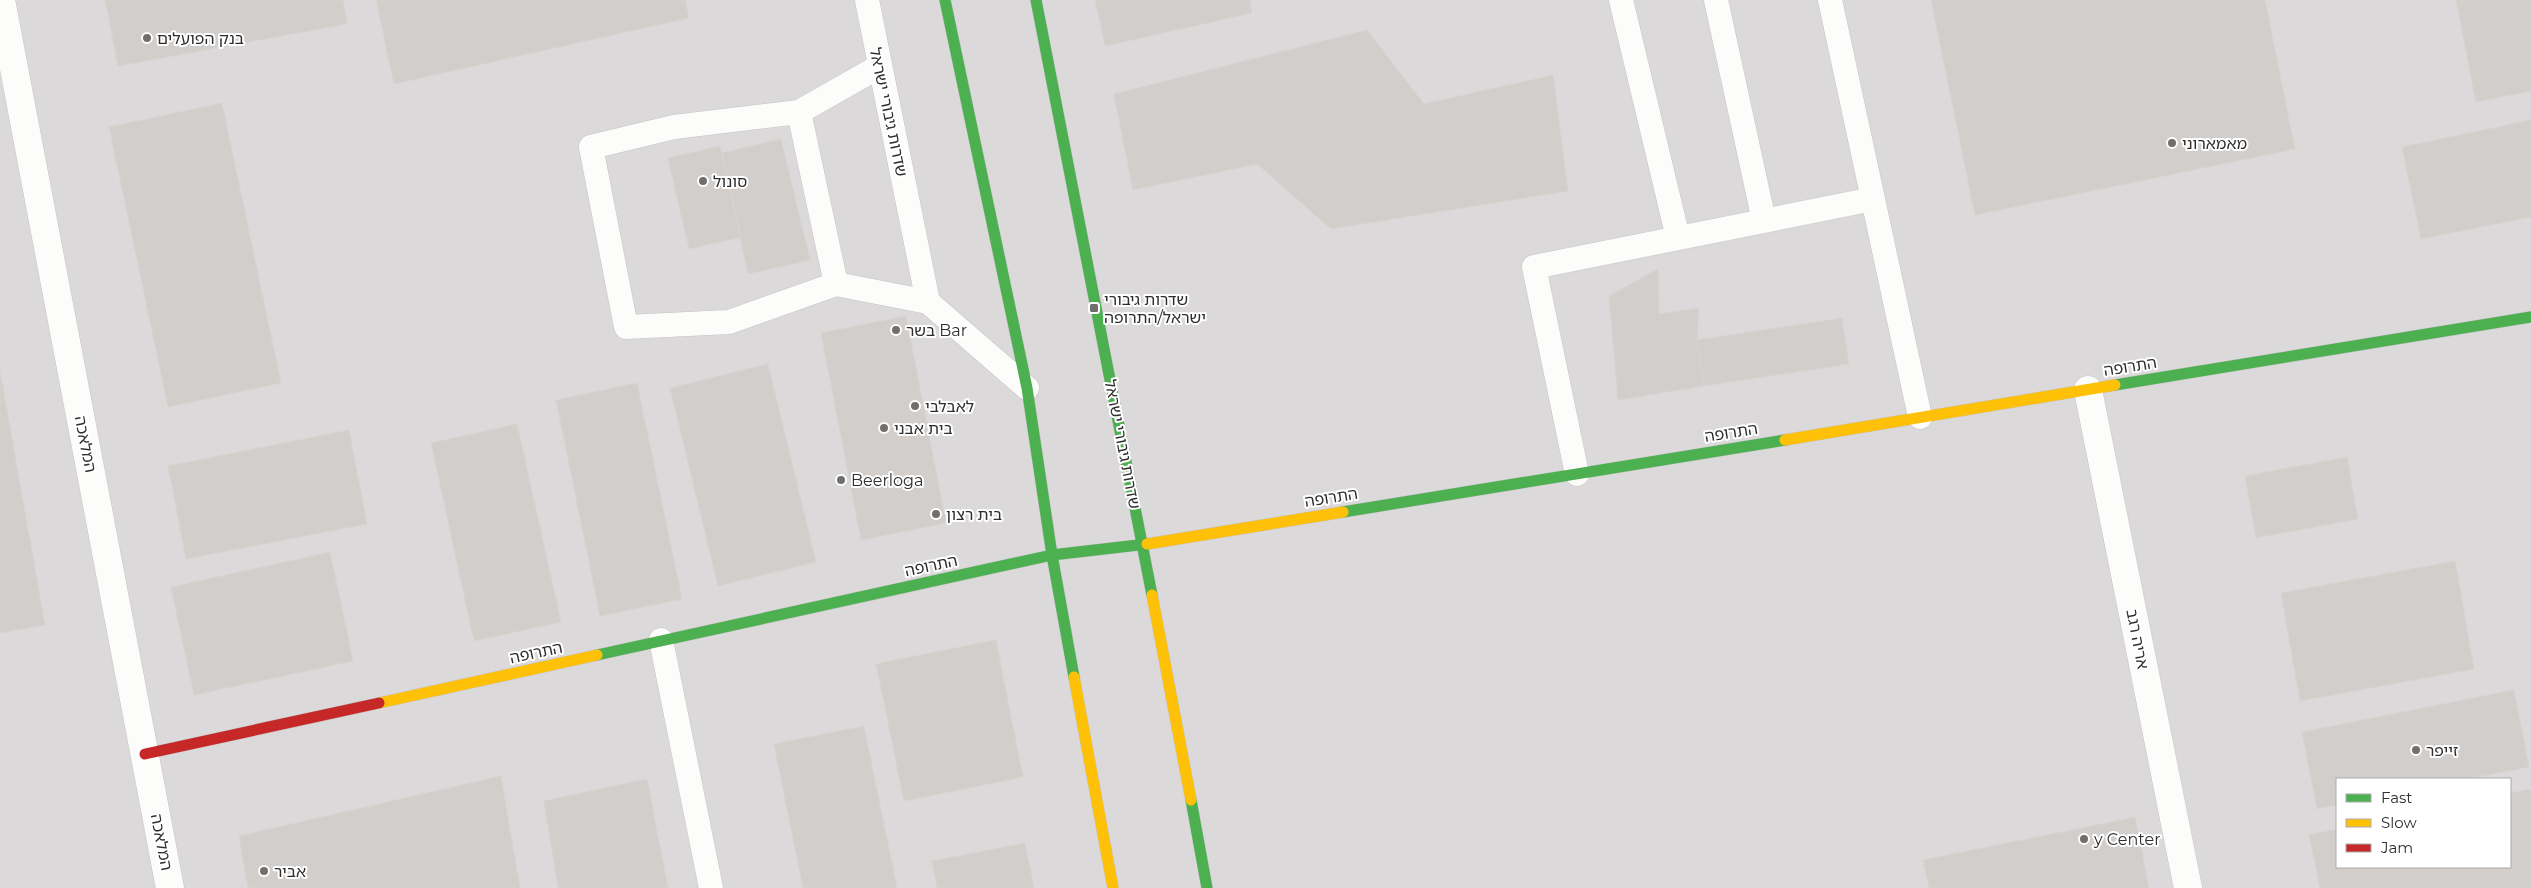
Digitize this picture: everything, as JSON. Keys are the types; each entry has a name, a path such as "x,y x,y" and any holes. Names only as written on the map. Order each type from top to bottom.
{"street":[{"name":"המלאכה","path":"1,0 170,888"},
{"path":"945,0 1027,388 1052,555 1113,888"},
{"name":"שדרות גיבורי ישראל","path":"1036,0 1143,544 1207,888"},
{"name":"התרופה","path":"145,754 1052,555 1143,544 2531,317"},
{"name":"אריה רגב","path":"2088,390 2188,888"}],"lane":[{"name":"שדרות גיבורי ישראל","path":"867,0 928,302"},
{"path":"1621,0 1678,238"},
{"path":"1716,0 1764,221"},
{"path":"1830,0 1920,417"},
{"path":"880,66 800,112 674,126 591,147 626,328 729,322 836,284 928,302 1027,388"},
{"path":"800,112 836,284"},
{"path":"1577,474 1534,267 1873,199"},
{"path":"661,640 711,888"}],"shaded area":[{"path":"0,0 2531,0 2531,888 0,888"}],"building":[{"path":"105,0 343,0 347,24 118,66"},
{"path":"376,0 685,0 689,18 394,84"},
{"path":"1095,0 1250,0 1252,13 1105,46"},
{"path":"1931,0 2265,0 2295,149 1975,215"},
{"path":"2456,0 2531,0 2531,91 2476,102"},
{"path":"1367,30 1424,104 1553,75 1568,191 1331,229 1257,164 1133,190 1114,94"},
{"path":"222,103 281,383 168,407 109,127"},
{"path":"2531,120 2531,217 2421,239 2402,147"},
{"path":"781,139 810,260 748,274 722,153"},
{"path":"720,146 741,237 689,249 668,158"},
{"path":"1658,269 1659,314 1699,308 1697,340 1704,386 1618,400 1609,296"},
{"name":"בית אבני","path":"906,316 946,523 861,540 821,333"},
{"path":"1842,318 1849,364 1704,386 1697,340"},
{"path":"768,364 816,562 718,586 670,388"},
{"path":"0,371 45,625 0,633"},
{"path":"637,383 682,599 600,616 556,400"},
{"path":"517,424 561,622 474,641 431,443"},
{"path":"349,430 367,524 186,559 168,466"},
{"path":"2347,457 2358,519 2256,538 2245,476"},
{"path":"330,552 353,661 194,695 171,587"},
{"path":"2455,561 2474,669 2300,701 2281,593"},
{"path":"996,640 1023,777 904,801 876,664"},
{"name":"זייפר","path":"2514,690 2529,767 2472,778 2336,778 2336,805 2317,809 2302,732"},
{"path":"864,726 897,888 803,888 774,744"},
{"path":"501,776 520,888 248,888 239,836"},
{"path":"647,779 668,888 558,888 544,801"},
{"path":"2531,789 2531,888 2320,888 2309,835 2336,829 2336,868 2511,868 2511,793"},
{"name":"y Center","path":"2135,817 2149,888 1929,888 1923,860"},
{"path":"1025,843 1034,888 937,888 932,861"}],"traffic: fast":[{"path":"945,0 1027,388 1052,555 1074,677"},
{"path":"1036,0 1152,595"},
{"path":"2115,385 2531,317"},
{"path":"1343,512 1785,440"},
{"path":"597,655 1052,555 1147,544"},
{"path":"1191,800 1207,888"}],"traffic: slow":[{"path":"1785,440 2115,385"},
{"path":"1147,544 1343,512"},
{"path":"1152,595 1191,800"},
{"path":"379,703 597,655"},
{"path":"1074,677 1113,888"}],"traffic: jam":[{"path":"145,754 379,703"}],"place":[{"name":"בנק הפועלים","path":"147,38"},
{"name":"מאמארוני","path":"2172,143"},
{"name":"סונול","path":"703,181"},
{"name":"שדרות גיבורי ישראל/התרופה","path":"1094,308"},
{"name":"בשר Bar","path":"896,330"},
{"name":"לאבלבי","path":"915,406"},
{"name":"בית אבני","path":"884,428"},
{"name":"Beerloga","path":"841,480"},
{"name":"בית רצון","path":"936,514"},
{"name":"זייפר","path":"2416,750"},
{"name":"y Center","path":"2084,839"},
{"name":"אביר","path":"264,871"}]}
